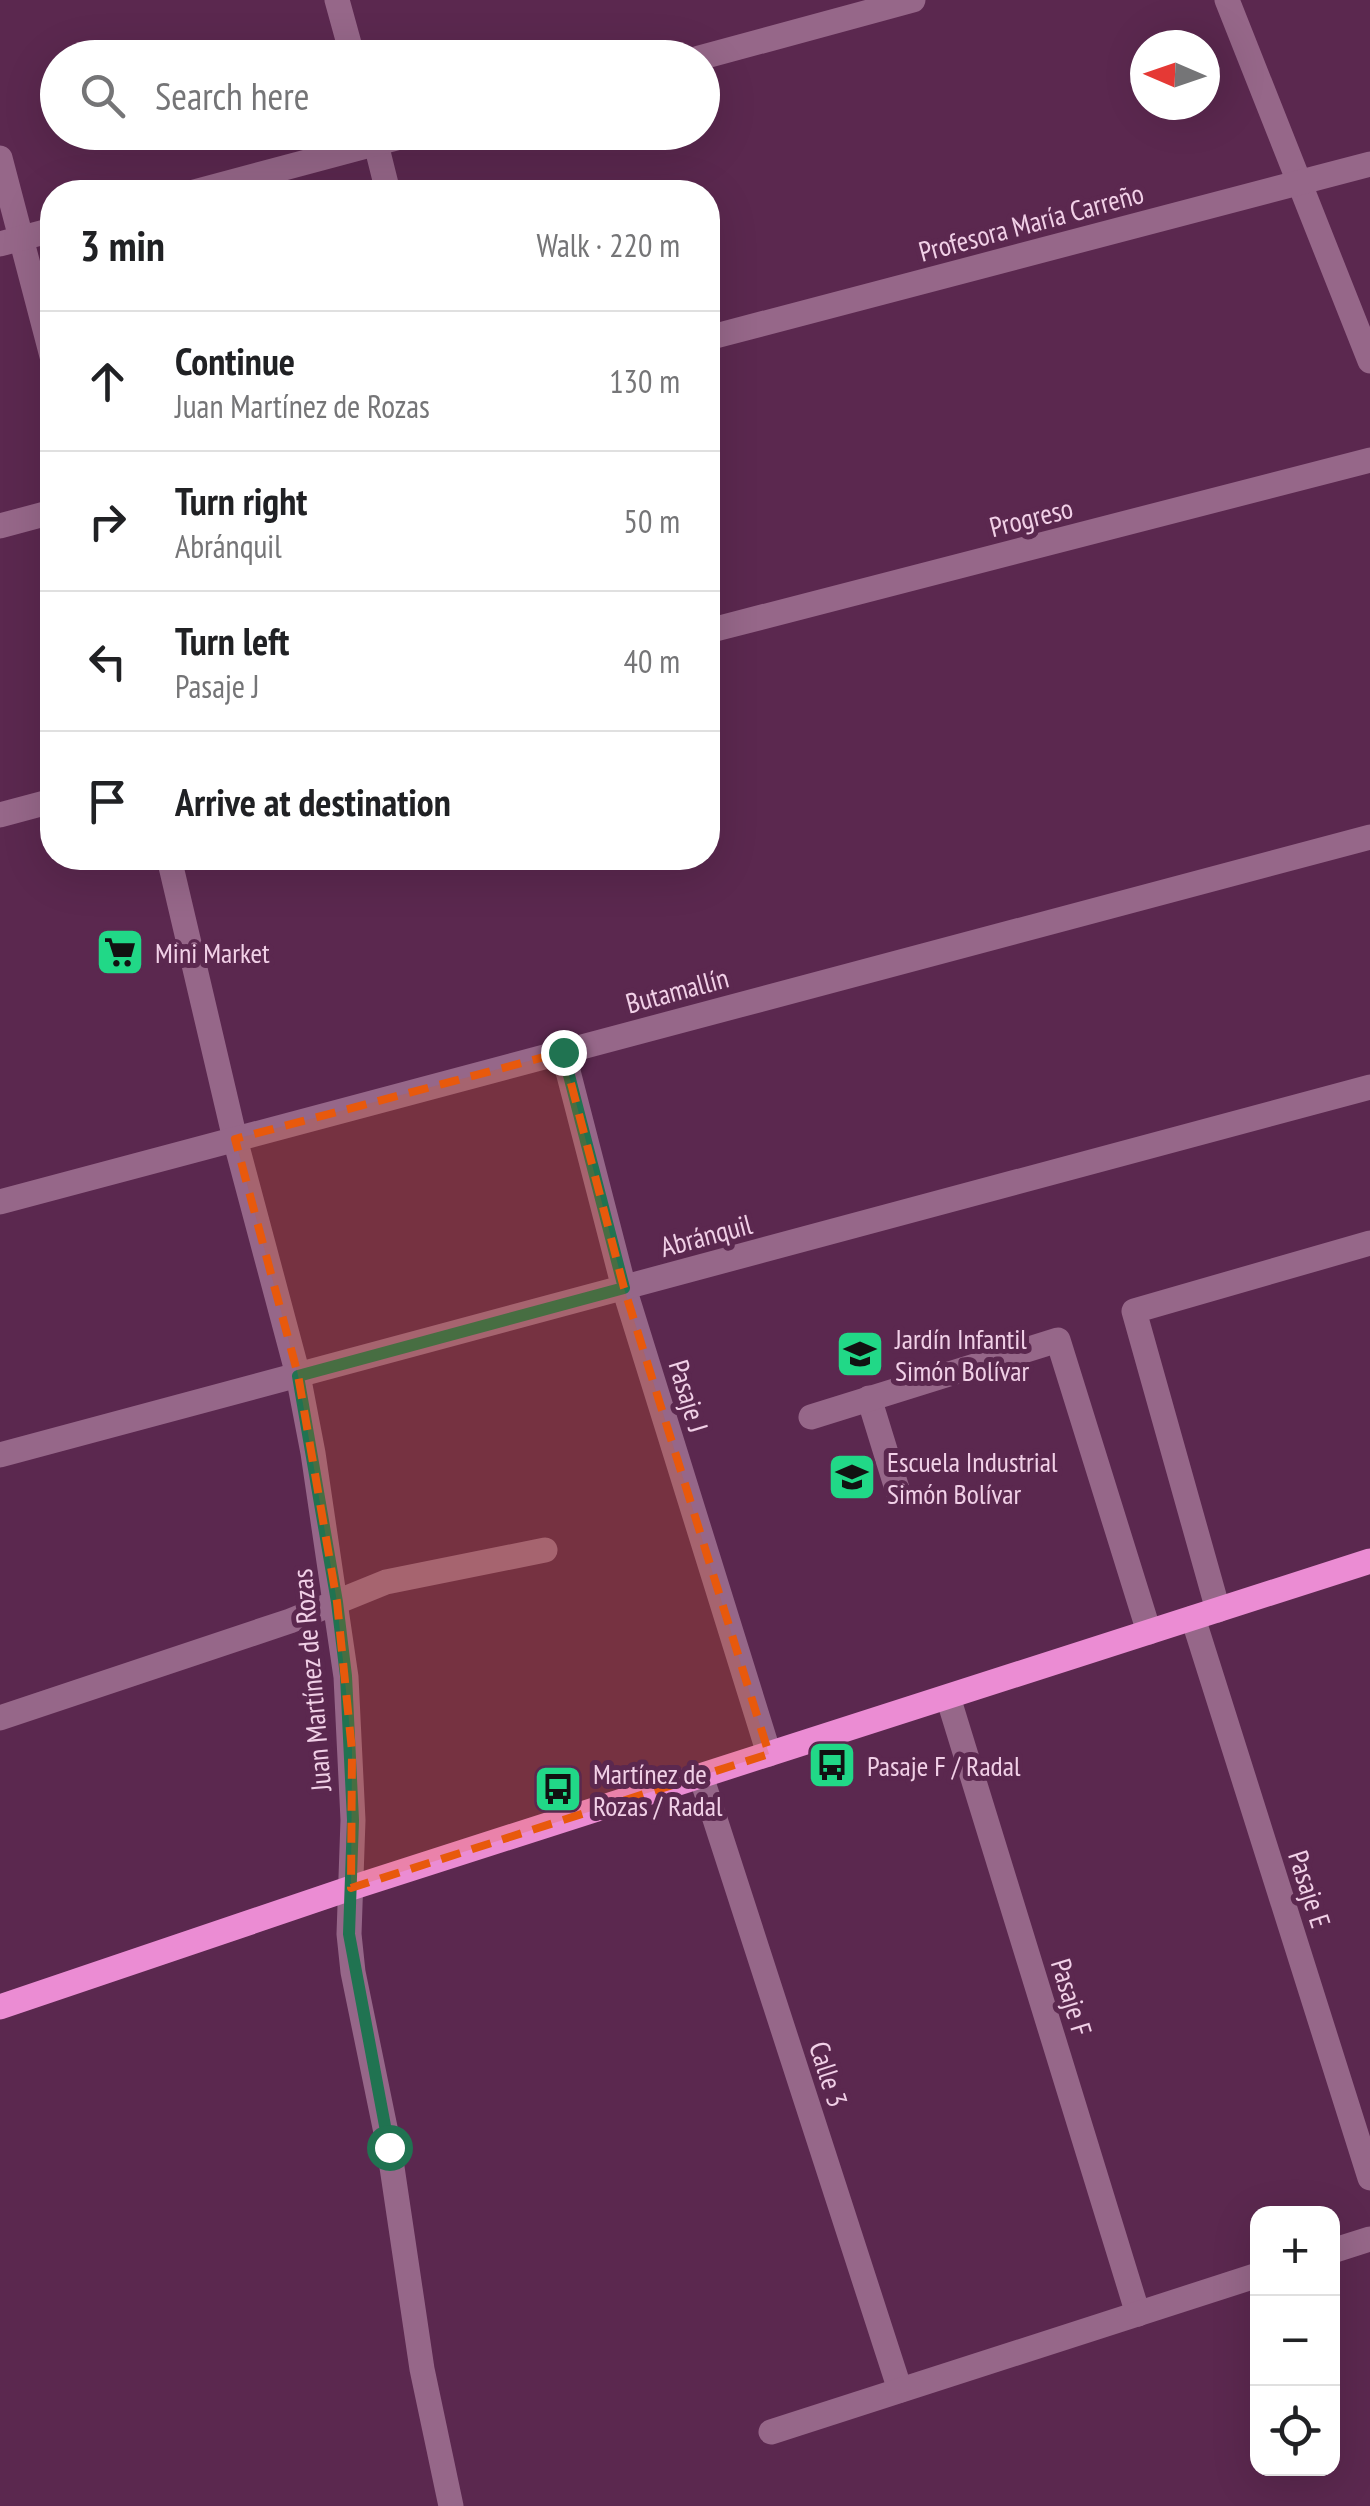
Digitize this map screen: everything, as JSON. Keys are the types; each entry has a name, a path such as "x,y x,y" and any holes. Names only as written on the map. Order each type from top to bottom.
{"main road":[{"path":"0,2006 351,1888 1370,1561"}],"street":[{"path":"720,52 914,0"},
{"path":"1227,0 1370,361"},
{"path":"342,1 349,40"},
{"path":"234,180 334,150"},
{"path":"377,150 385,180"},
{"path":"0,158 11,241 40,322"},
{"name":"Profesora María Carreño","path":"720,335 1370,164"},
{"path":"11,241 40,233"},
{"name":"Progreso","path":"720,629 1370,460"},
{"path":"0,526 40,515"},
{"path":"0,814 40,804"},
{"name":"Butamallín","path":"0,1202 1370,837"},
{"name":"Juan Martínez de Rozas","path":"172,870 235,1139 298,1376 337,1602 352,1751 349,1934 389,2147 422,2369 451,2506"},
{"name":"Pasaje J","path":"563,1052 624,1288 770,1754"},
{"name":"Abránquil","path":"0,1456 1370,1087"},
{"path":"1218,1610 1134,1311 1370,1243"},
{"path":"811,1417 1058,1340 1148,1632"},
{"path":"870,1398 898,1492"},
{"path":"0,1718 290,1621 386,1582 545,1550"},
{"name":"Pasaje E","path":"1193,1618 1370,2178"},
{"name":"Pasaje F","path":"948,1697 1138,2314"},
{"name":"Calle 3","path":"701,1776 900,2390"},
{"path":"1340,2248 1370,2239"},
{"path":"771,2432 1250,2278"}],"highlighted area":[{"path":"563,1052 624,1288 769,1754 351,1888 352,1751 337,1602 298,1375 235,1139"}],"place":[{"name":"Mini Market","path":"120,952"},
{"name":"Jardín Infantil Simón Bolívar","path":"860,1354"},
{"name":"Escuela Industrial Simón Bolívar","path":"852,1477"},
{"name":"Pasaje F / Radal","path":"832,1765"},
{"name":"Martínez de Rozas / Radal","path":"558,1789"}],"route":[{"path":"389,2147 349,1934 353,1820 346,1676 298,1376 624,1288 563,1052"}]}
